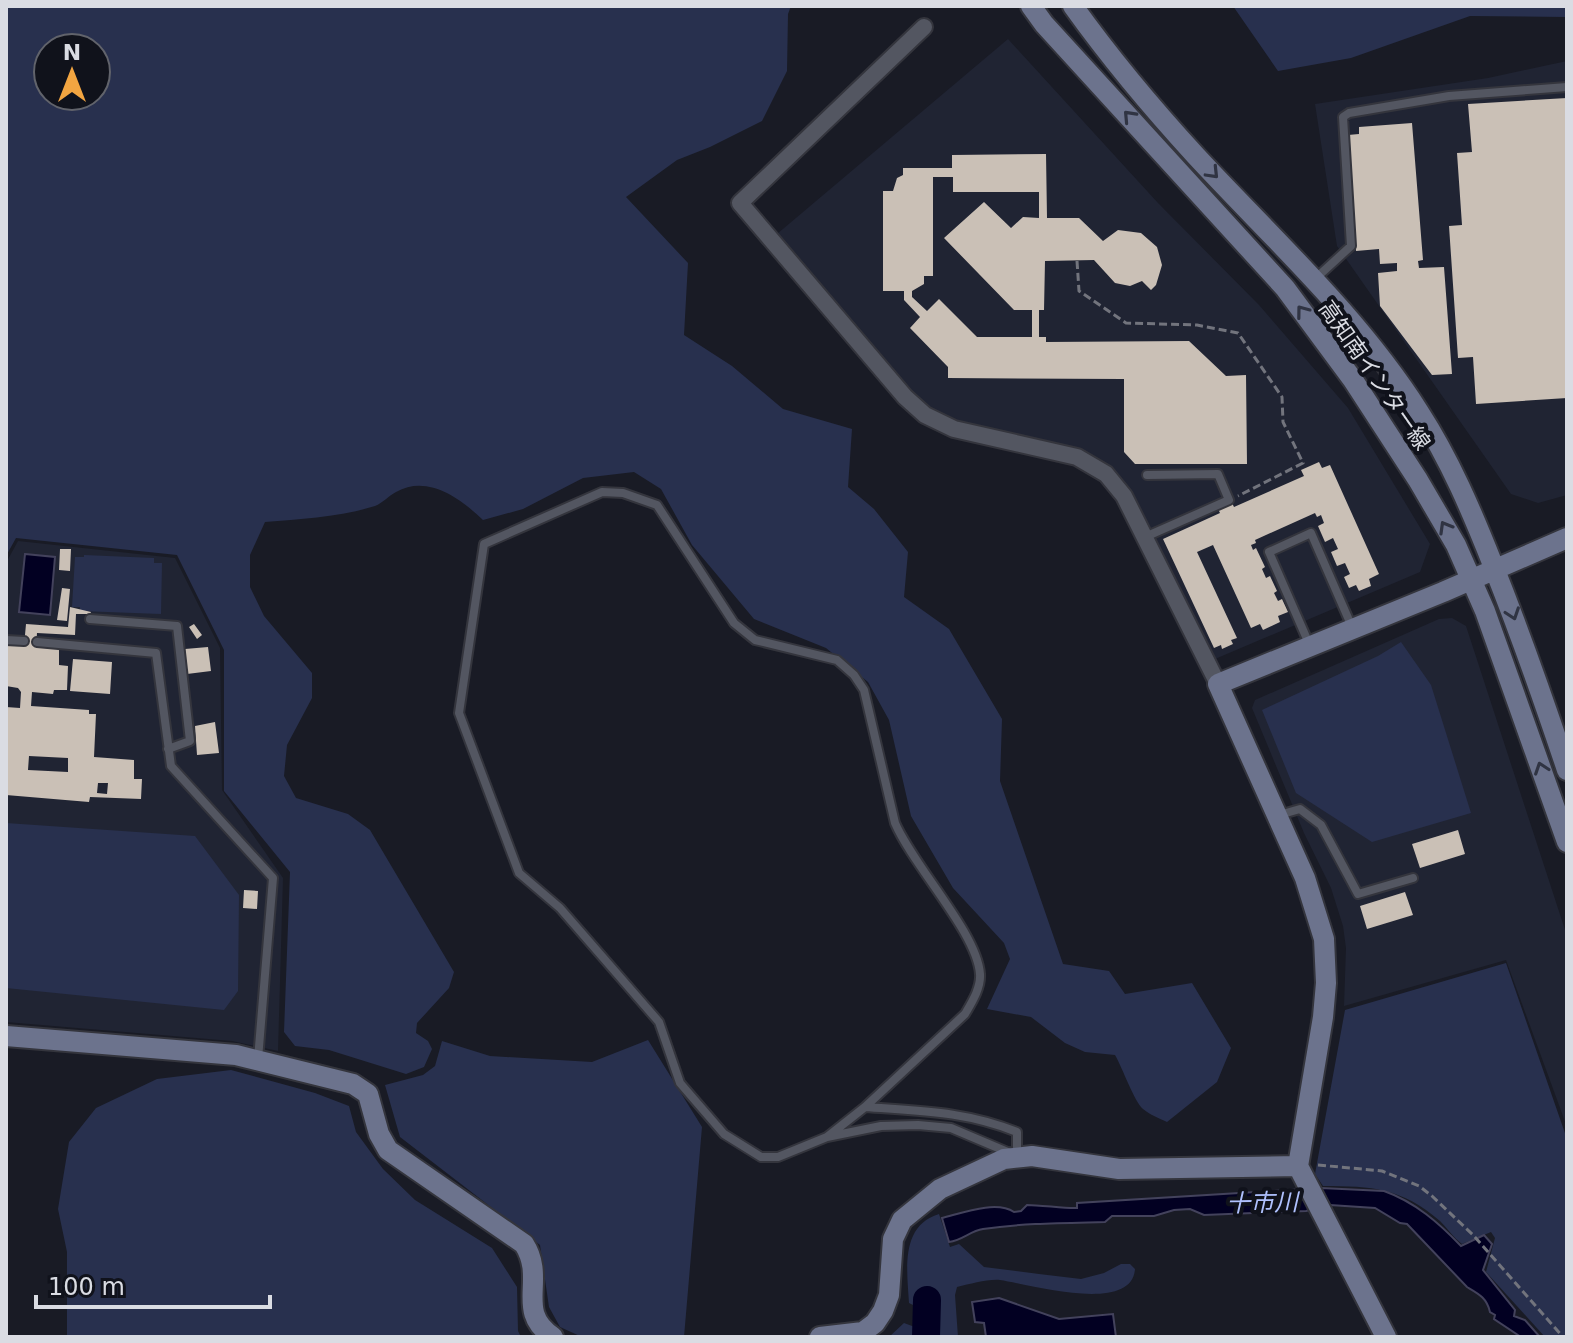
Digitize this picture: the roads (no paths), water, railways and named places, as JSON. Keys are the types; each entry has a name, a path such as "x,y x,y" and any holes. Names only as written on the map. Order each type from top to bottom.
{"street":[{"name":"高知南インター線","path":"1031,6 1285,288 1353,380 1418,480 1456,545 1485,611 1567,842"},
{"name":"高知南インター線","path":"1073,6 1138,91 1197,157 1315,278 1418,410 1449,460 1509,601 1567,770"},
{"path":"924,27 740,203 905,397 925,415 954,429 1077,457 1106,474 1124,496 1218,684 1317,909 1324,939 1323,1017 1301,1171 1386,1337"},
{"path":"1218,684 1567,538"},
{"path":"6,1036 204,1051 258,1059 353,1084 368,1094 379,1134 388,1150 524,1244 534,1267 532,1307 537,1321 553,1337"},
{"path":"820,1337 863,1332 875,1323 889,1295 893,1239 902,1220 921,1202 963,1176 1017,1156 1119,1169 1301,1171"}],"lane":[{"path":"1315,278 1351,246 1341,124 1343,117 1349,113 1449,96 1567,87"},
{"path":"1145,538 1229,500 1218,474 1147,475"},
{"path":"827,1137 865,1107 965,1014 976,995 980,977 973,947 899,833 864,690 854,675 837,660 755,640 734,623 657,505 623,493 602,492 484,544 459,713 519,873 560,908 659,1022 680,1083 724,1134 761,1157 778,1157 827,1137 881,1126 951,1128 1017,1156 1017,1132 993,1122 961,1114 865,1107"},
{"path":"1311,647 1269,552 1311,533 1353,629"},
{"path":"90,619 177,626 190,741 168,749"},
{"path":"6,640 24,641"},
{"path":"37,642 156,653 171,766 273,878 258,1059"},
{"path":"1278,816 1300,809 1321,825 1358,894 1413,878"}],"water":[{"path":"25,554 55,557 50,615 19,612"},
{"path":"1321,1188 1384,1191 1426,1214 1461,1246 1484,1235 1492,1244 1483,1270 1515,1310 1514,1316 1525,1320 1540,1337 1521,1337 1494,1319 1495,1315 1490,1312 1485,1300 1467,1287 1407,1224 1375,1208 1330,1205 1306,1211 1204,1215 1190,1209 1174,1210 1154,1216 1112,1216 1105,1222 983,1229 949,1242 942,1218 989,1207 1014,1212 1021,1211 1027,1205 1077,1208 1077,1203"},
{"path":"999,1298 1059,1319 1113,1314 1116,1337 986,1337 984,1323 975,1322 972,1302"}],"waterway":[{"name":"十市川","path":"926,1337 927,1300"}]}
